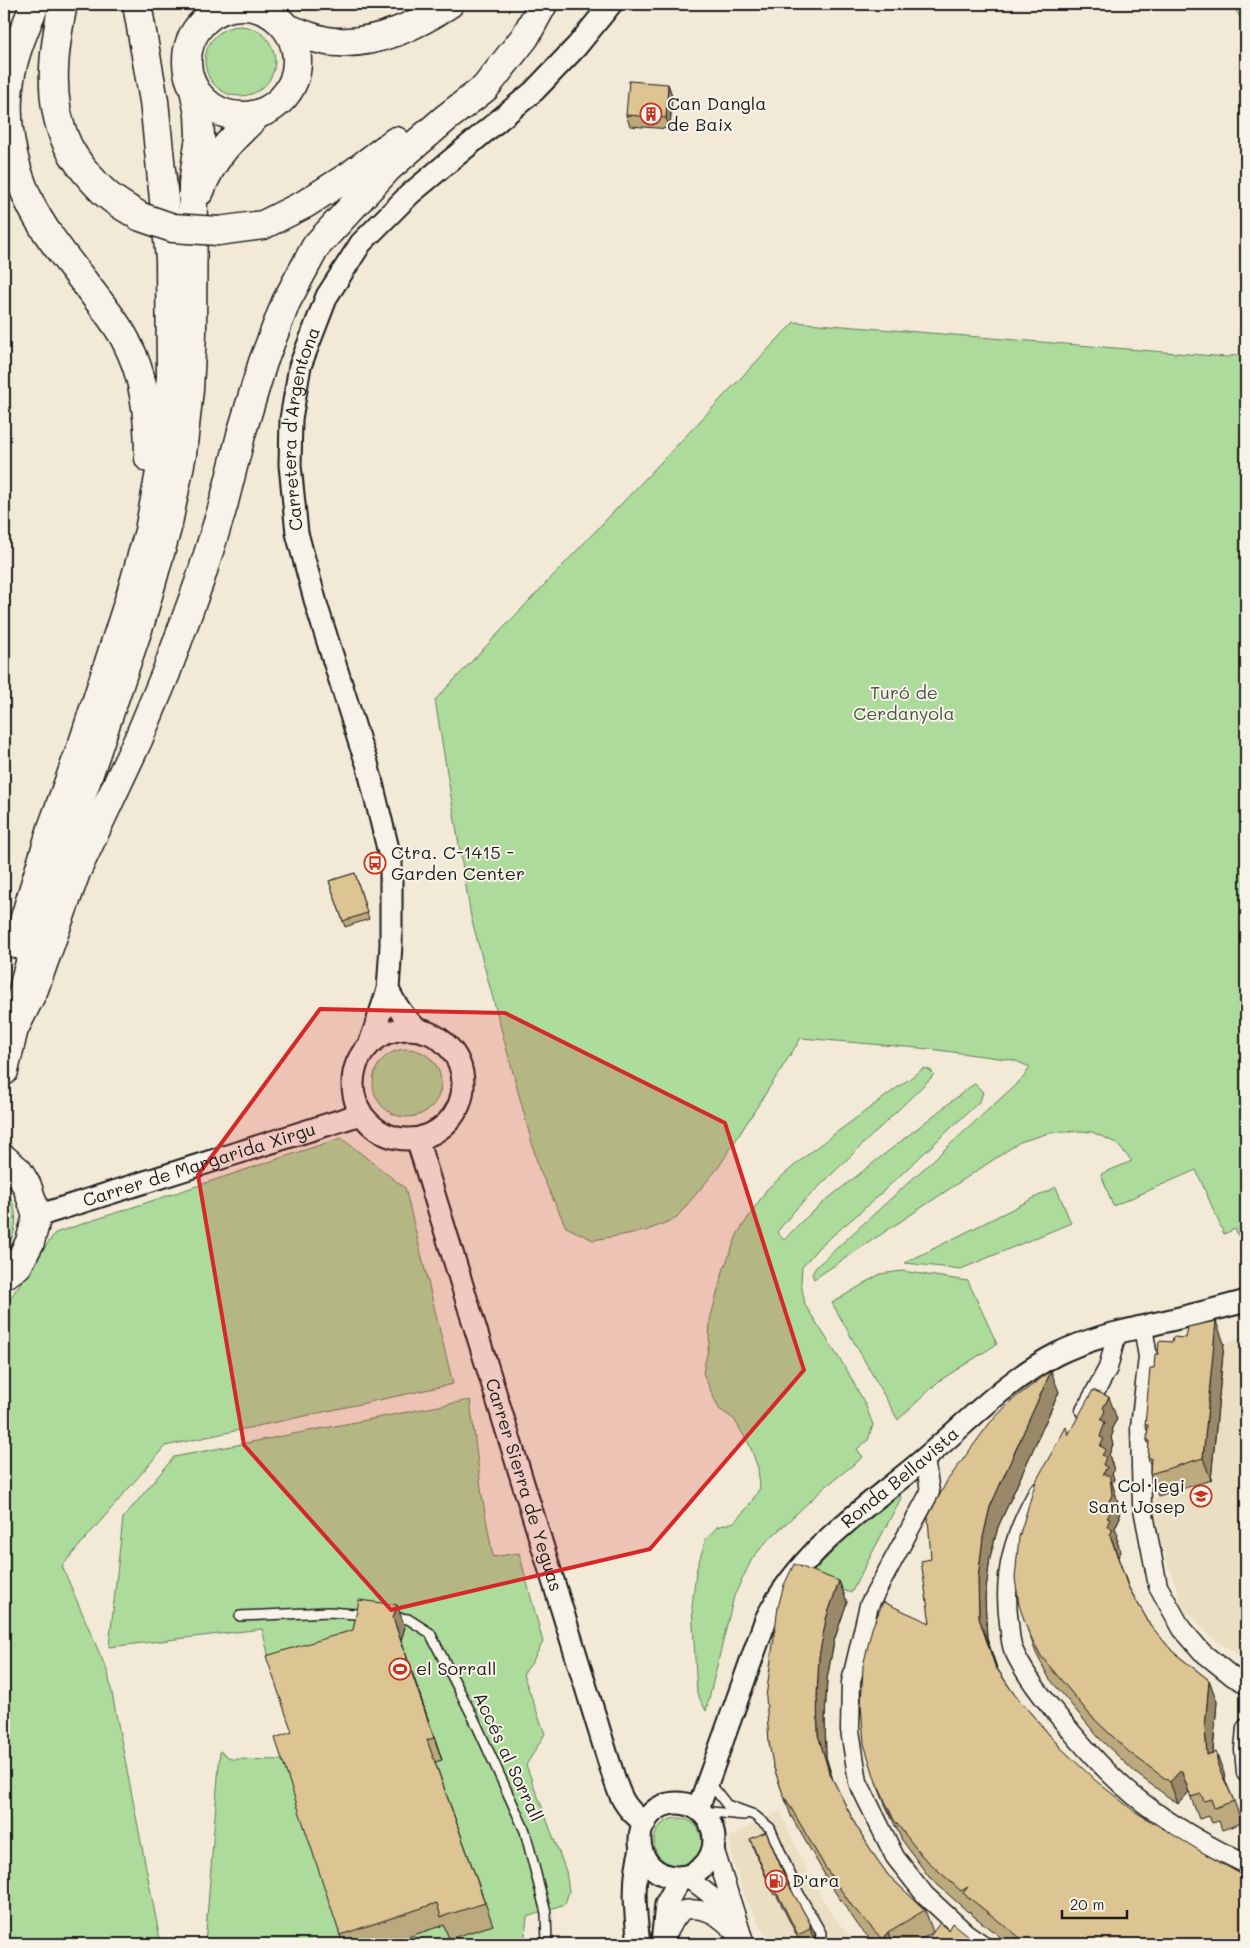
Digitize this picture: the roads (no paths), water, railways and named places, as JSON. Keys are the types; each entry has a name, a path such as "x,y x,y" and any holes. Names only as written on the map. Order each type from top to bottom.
{"main road":[{"path":"35,4 16,52 10,80 9,132 15,163 29,202 52,239 126,341 138,372 147,404 150,436 150,465 130,553 58,791 61,829"},
{"path":"63,4 58,25 53,77 56,104 65,140 85,171 104,192 141,217 173,228 198,231 205,228 263,226 305,204 352,174 466,87 497,55 534,4"},
{"path":"4,1070 84,740 141,559 164,451 169,408 172,309 167,218 154,101 138,4"},
{"path":"287,28 316,38 337,42 360,42 415,24 450,4"},
{"path":"13,1031 34,989 76,872 138,740 166,672 200,580 223,506 242,431 263,362 286,302 316,246 388,168 446,118 485,88 525,37 543,4"},
{"path":"194,89 206,103 222,112 240,116 258,114 272,108 283,98 294,78 297,56 294,41 287,28 266,11 238,5 216,11 203,21 193,34 187,49 186,65 194,89 199,114 200,136 193,183 205,228"},
{"path":"4,988 17,944 125,670 167,528 182,454 189,389 194,282 205,228 200,192 213,162 227,144 258,114"},
{"path":"4,1275 18,1265 30,1242 36,1216 27,1186 18,1171 5,1158"}],"street":[{"name":"Carretera d'Argentona","path":"370,1043 388,990 391,945 391,861 367,763 317,607 297,533 290,465 291,419 300,366 327,296 361,243 410,194 534,91 577,46 611,4"},
{"path":"388,990 396,1007 407,1021 417,1029 431,1034 443,1042 453,1053 460,1066 463,1080 462,1095 458,1109 450,1120 441,1129 430,1135 404,1140 385,1135 369,1124 361,1114 354,1099 352,1084 356,1062 370,1043 384,1034 400,1029 417,1029"},
{"name":"Carrer de Margarida Xirgu","path":"36,1216 361,1114"},
{"name":"Carrer Sierra de Yeguas","path":"417,1139 615,1780 627,1808 645,1823"},
{"name":"Ronda Bellavista","path":"699,1810 733,1708 766,1619 776,1599 800,1567 834,1534 925,1459 994,1397 1056,1354 1086,1342 1117,1333 1246,1301"},
{"path":"1143,1327 1148,1357 1140,1427 1142,1504 1158,1586 1182,1629 1202,1652 1246,1684"},
{"path":"1076,1427 1108,1368 1117,1333"},
{"path":"925,1459 930,1492 869,1605 851,1682 850,1730 858,1782 895,1857 925,1896 966,1933 982,1944"},
{"path":"1044,1480 1026,1513 1011,1553 1006,1579 1007,1612 1013,1648 1036,1688 1073,1735 1128,1790 1141,1802 1201,1842 1246,1864"},
{"path":"1246,1728 1244,1749 1246,1773"},
{"path":"714,1848 710,1858 696,1872 683,1876 670,1876 660,1873 648,1862 641,1848 640,1840 645,1823 656,1810 672,1803 681,1803 699,1810 711,1824 714,1848 745,1943"},
{"path":"639,1944 635,1882 641,1848"},
{"path":"683,1876 714,1898 745,1943"},
{"path":"662,1944 666,1904 683,1876"},
{"path":"662,1944 675,1920 683,1910 695,1908 710,1912 720,1918 745,1943"}],"lane":[{"name":"Accés al Sorrall","path":"240,1616 329,1612 398,1618 408,1619 430,1633 474,1718 525,1831 546,1913 547,1944"},
{"path":"709,1782 727,1805 754,1816 770,1828 798,1892 820,1933 820,1944"},
{"path":"699,1810 754,1816"}],"place":[{"name":"Can Dangla de Baix","path":"651,114"},
{"name":"Ctra. C-1415 - Garden Center","path":"375,863"},
{"name":"Col·legi Sant Josep","path":"1201,1496"},
{"name":"el Sorrall","path":"400,1669"},
{"name":"D'ara","path":"776,1881"}],"park label":[{"name":"Turó de Cerdanyola","path":"904,703"}]}
